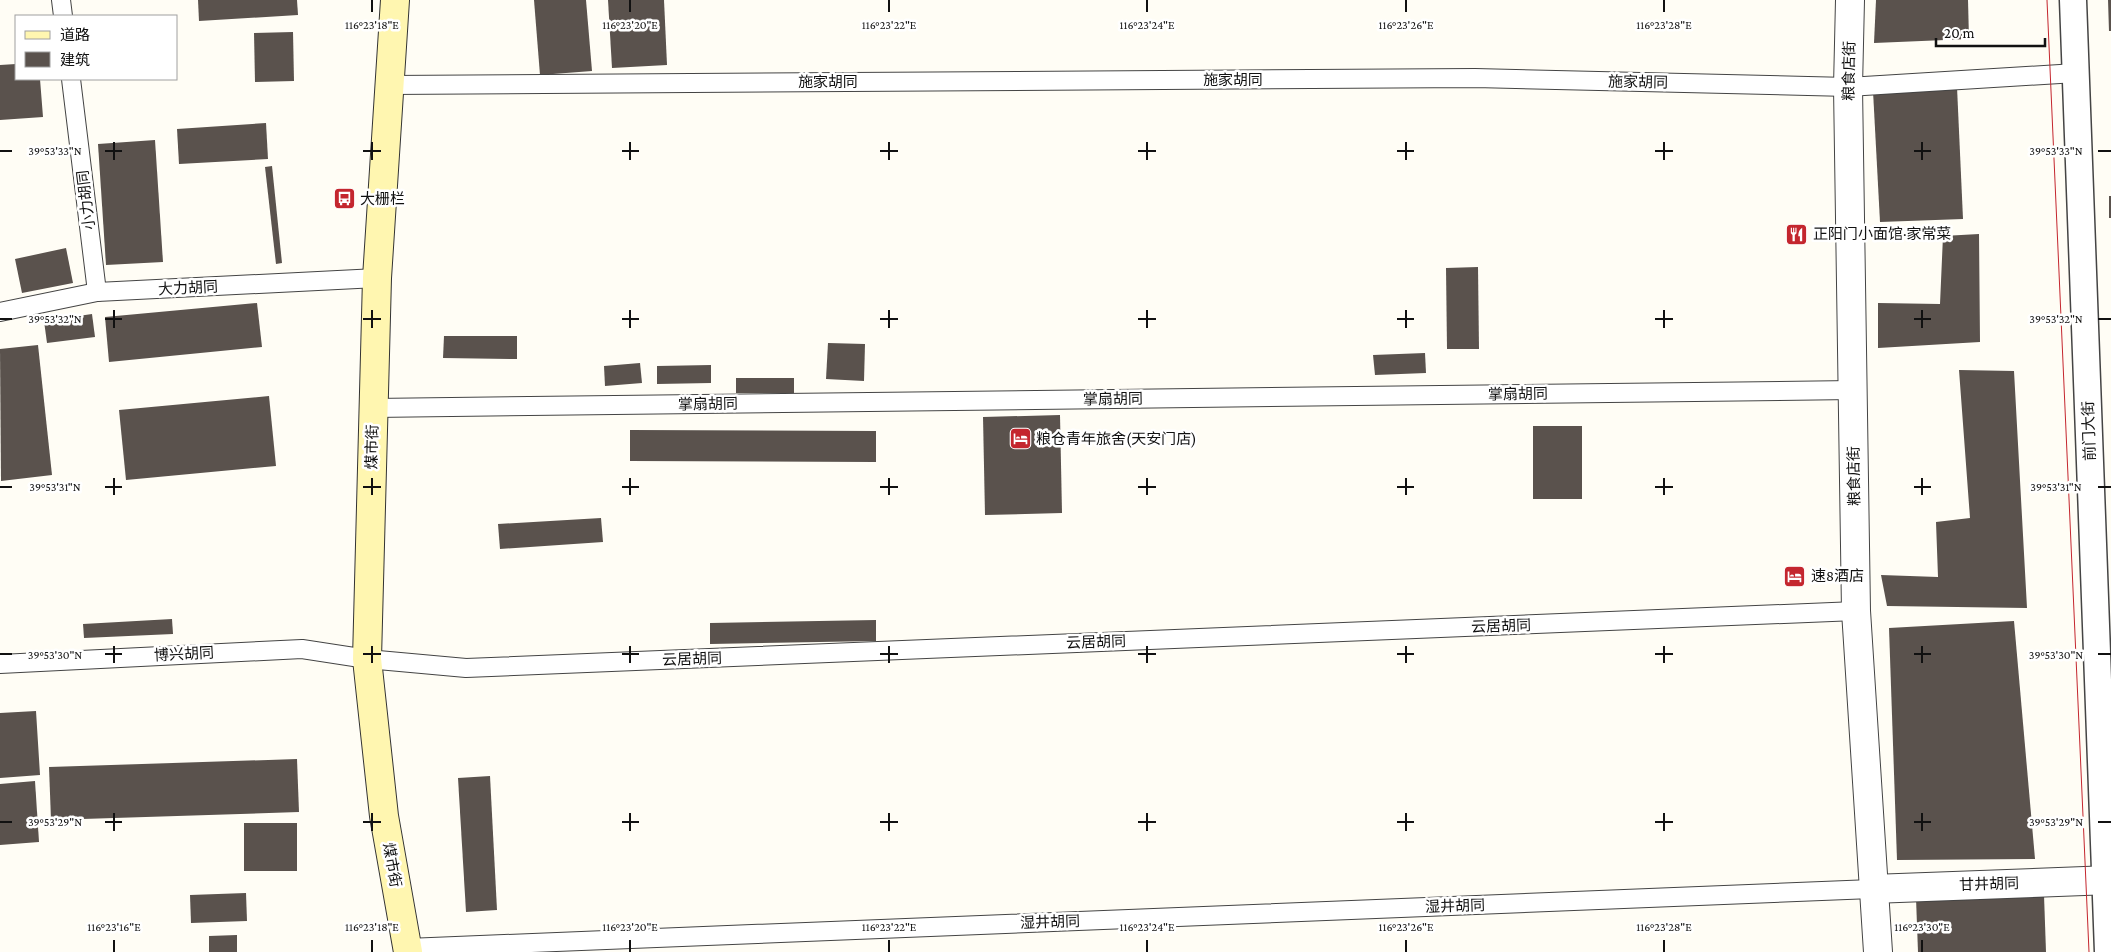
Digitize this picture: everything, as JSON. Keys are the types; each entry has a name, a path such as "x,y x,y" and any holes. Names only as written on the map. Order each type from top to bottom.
{"main road":[{"name":"煤市街","path":"395,0 377,278 367,659 384,816 408,950"}],"street":[{"name":"粮食店街","path":"1850,0 1848,87 1856,611 1872,889 1878,952"},
{"name":"前门大街","path":"2074,0 2108,880 2108,952"},
{"name":"甘井胡同","path":"1872,889 2108,880"}],"lane":[{"path":"62,0 64,15"},
{"name":"施家胡同","path":"389,85 1475,78 1848,87 2076,73"},
{"name":"小力胡同","path":"71,80 97,292"},
{"name":"大力胡同","path":"0,312 97,292 377,278"},
{"name":"掌扇胡同","path":"373,408 1853,390"},
{"name":"云居胡同","path":"367,659 466,668 1856,611"},
{"name":"博兴胡同","path":"0,664 302,649 367,659"},
{"name":"湿井胡同","path":"408,950 1872,889"}],"building":[{"path":"198,0 297,0 298,15 199,21"},
{"path":"534,0 586,0 592,71 540,75"},
{"path":"608,0 664,0 667,65 612,68"},
{"path":"1876,0 1968,0 1969,39 1874,43"},
{"path":"2108,0 2111,0 2111,31 2109,31"},
{"path":"293,32 294,81 255,82 254,33"},
{"path":"15,64 15,80 40,80 43,117 0,120 0,65"},
{"path":"1957,87 1963,219 1880,222 1873,91"},
{"path":"266,123 268,159 179,164 177,129"},
{"path":"155,140 163,262 106,265 98,144"},
{"path":"272,166 282,263 276,264 265,167"},
{"path":"2109,196 2111,196 2111,218 2109,218"},
{"path":"1979,234 1980,342 1878,348 1878,303 1940,304 1943,236"},
{"path":"66,248 73,283 22,293 15,259"},
{"path":"1478,267 1479,349 1447,349 1446,268"},
{"path":"257,303 262,347 109,362 105,317"},
{"path":"92,314 95,337 47,343 44,321"},
{"path":"444,336 517,336 517,359 443,358"},
{"path":"828,343 865,344 864,381 826,379"},
{"path":"38,345 52,475 1,481 0,349"},
{"path":"1425,353 1426,373 1375,375 1373,355"},
{"path":"640,363 642,383 605,386 604,366"},
{"path":"711,365 711,383 657,384 657,366"},
{"path":"1959,370 2014,371 2027,608 1887,606 1881,575 1938,577 1936,522 1970,518"},
{"path":"736,378 794,378 794,393 736,393"},
{"path":"269,396 276,466 126,480 119,410"},
{"path":"1060,415 1062,513 985,515 983,417"},
{"path":"1533,426 1582,426 1582,499 1533,499"},
{"path":"630,430 876,431 876,462 630,461"},
{"path":"601,518 603,542 500,549 498,524"},
{"path":"172,619 173,634 84,638 83,624"},
{"path":"876,620 876,641 710,644 710,623"},
{"path":"2014,621 2035,859 1897,860 1889,628"},
{"path":"36,711 40,775 0,778 0,713"},
{"path":"297,759 299,812 51,820 49,767"},
{"path":"490,776 497,910 466,912 458,778"},
{"path":"35,781 39,842 0,845 0,784"},
{"path":"244,823 297,823 297,871 244,871"},
{"path":"246,893 247,921 191,923 190,895"},
{"path":"2044,895 2046,952 1918,952 1916,898"},
{"path":"237,935 237,952 209,952 209,936"}],"tram line":[{"path":"2047,0 2089,952"}],"place":[{"name":"大栅栏","path":"344,199"},
{"name":"正阳门小面馆·家常菜","path":"1797,234"},
{"name":"粮仓青年旅舍(天安门店)","path":"1020,439"},
{"name":"速8酒店","path":"1795,576"}]}
